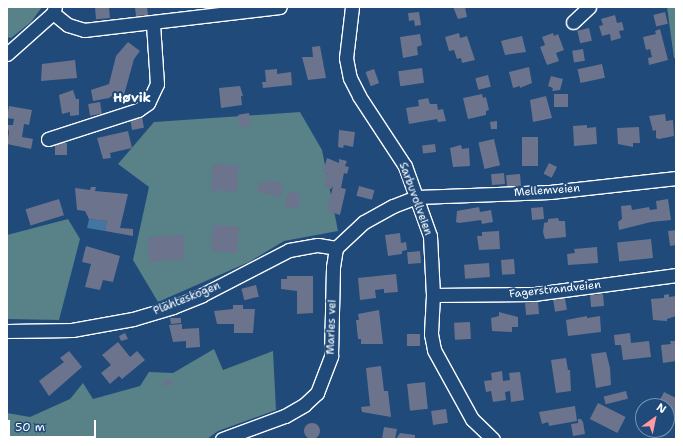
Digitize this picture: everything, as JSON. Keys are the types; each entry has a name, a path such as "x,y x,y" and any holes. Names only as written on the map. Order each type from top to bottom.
{"street":[{"path":"7,54 54,10 68,25 84,30 153,24 280,7"},
{"name":"Sarbuvollveien","path":"352,7 346,58 350,78 359,96 405,166 430,236 433,295 431,334 434,350 472,419 491,439"},
{"path":"573,22 589,7"},
{"path":"48,139 138,110 148,102 155,93 157,84 153,24"},
{"name":"Mellemveien","path":"417,197 550,192 676,178"},
{"path":"336,248 364,222 393,206 417,197"},
{"name":"Plahteskogen","path":"7,331 72,330 133,319 196,297 289,250 318,245 336,248"},
{"name":"Maries vei","path":"222,439 285,416 304,405 317,393 331,356 333,267 336,248"},
{"name":"Fagerstrandveien","path":"433,295 534,294 676,275"}],"green space":[{"path":"7,7 42,7 31,22 11,38 7,37"},
{"path":"667,7 676,7 676,58 674,58"},
{"path":"300,112 322,150 338,231 284,241 249,262 158,302 133,260 149,187 118,164 154,122"},
{"path":"68,219 80,239 59,320 7,319 7,235"},
{"path":"214,349 223,370 273,351 276,410 218,431 207,439 7,439 7,413 30,417 70,399 83,383 93,399 140,386 149,372 173,373"}],"water":[{"path":"89,219 107,221 105,231 87,228"}],"building":[{"path":"109,7 110,18 96,19 95,8"},
{"path":"135,7 147,7 148,15 136,16"},
{"path":"453,7 465,7 467,17 458,19"},
{"path":"419,12 421,25 415,26 414,20 409,21 408,13"},
{"path":"665,12 668,24 656,27 653,15"},
{"path":"615,15 617,23 622,22 624,30 619,31 621,38 611,41 610,34 602,36 599,26 603,25 601,19"},
{"path":"589,28 592,41 580,43 577,31"},
{"path":"660,29 668,60 649,65 648,58 652,57 650,49 646,50 643,37 656,34 655,31"},
{"path":"459,33 460,38 467,36 475,60 462,63 461,58 457,59 454,50 449,51 445,37"},
{"path":"553,33 554,36 558,34 564,50 556,53 559,61 547,65 540,47 545,45 542,37"},
{"path":"420,34 422,45 417,47 418,55 403,58 400,37"},
{"path":"522,36 526,52 505,55 501,41"},
{"path":"128,42 140,51 134,59 124,95 115,94 109,98 93,101 91,90 109,84 116,56"},
{"path":"320,46 326,78 308,80 302,57 313,57 312,47"},
{"path":"583,49 585,61 574,63 572,51"},
{"path":"75,60 77,78 41,81 42,64"},
{"path":"602,64 605,78 580,83 578,69"},
{"path":"529,67 532,83 520,88 520,86 513,88 509,72"},
{"path":"422,68 424,83 400,86 398,71"},
{"path":"277,69 277,74 291,72 292,85 263,88 262,82 266,82 265,70"},
{"path":"374,69 379,83 371,86 366,72"},
{"path":"488,75 491,87 478,90 475,78"},
{"path":"551,76 563,79 560,90 552,91 553,88 548,86"},
{"path":"240,86 243,96 241,96 242,105 221,108 219,88"},
{"path":"73,90 76,99 79,99 79,115 70,116 70,112 62,114 59,95"},
{"path":"482,94 483,98 486,97 489,110 486,111 486,115 468,119 463,98"},
{"path":"554,94 568,94 568,107 554,107"},
{"path":"546,96 552,118 533,122 530,100"},
{"path":"428,98 430,104 437,104 438,110 443,109 446,121 438,122 437,119 409,124 406,108 419,106 418,100"},
{"path":"100,102 102,114 90,116 88,104"},
{"path":"9,106 32,110 29,125 24,124 22,137 33,139 31,149 7,144 9,132 7,125 13,125 14,119 7,118"},
{"path":"249,113 251,126 240,128 238,115"},
{"path":"665,114 666,121 673,120 674,136 659,139 656,138 656,130 653,131 649,116"},
{"path":"142,117 144,128 132,130 130,119"},
{"path":"497,121 497,129 491,129 490,122"},
{"path":"587,125 587,128 596,127 597,144 574,146 573,126"},
{"path":"639,127 640,143 633,143 633,147 618,144 617,128"},
{"path":"339,130 355,132 353,147 344,145 343,148 338,147"},
{"path":"128,131 132,148 110,153 111,158 103,159 97,138"},
{"path":"522,137 538,137 538,166 522,166"},
{"path":"494,139 500,165 484,169 478,143"},
{"path":"55,143 67,143 67,155 55,155"},
{"path":"435,144 436,152 423,154 422,146"},
{"path":"461,145 462,149 469,148 470,166 453,167 450,148"},
{"path":"327,158 339,163 339,159 347,161 345,166 349,167 347,174 344,173 341,188 346,189 340,215 327,211 333,186 331,189 324,187 327,173 323,172"},
{"path":"549,163 557,167 552,178 544,174"},
{"path":"213,164 239,166 237,192 211,190"},
{"path":"504,173 505,184 492,185 491,174"},
{"path":"520,174 521,186 507,187 506,175"},
{"path":"267,180 284,184 281,197 257,192 259,182 267,183"},
{"path":"359,186 374,190 372,200 356,196"},
{"path":"91,187 96,187 95,191 128,194 120,228 133,229 133,236 105,231 107,221 89,219 85,211 77,210 75,188 90,190"},
{"path":"290,191 300,195 298,208 285,207 287,193"},
{"path":"59,199 64,215 30,225 26,209"},
{"path":"668,199 671,220 651,222 619,230 618,222 622,219 621,206 631,205 632,210 649,207 650,210 657,209 656,201"},
{"path":"479,207 480,212 491,210 493,222 482,224 481,220 459,223 456,222 457,211"},
{"path":"543,207 544,219 532,220 531,208"},
{"path":"558,218 559,221 565,221 566,237 545,239 543,232 544,223 548,222 548,219"},
{"path":"213,225 239,227 237,253 211,251"},
{"path":"676,230 676,245 670,246 668,231"},
{"path":"499,231 500,249 479,250 477,236 482,236 482,232"},
{"path":"400,233 401,243 406,242 407,250 402,251 402,254 388,256 385,235"},
{"path":"183,234 185,259 149,262 147,237"},
{"path":"651,239 653,258 619,261 617,243"},
{"path":"86,246 120,256 113,282 103,280 100,290 85,287 91,264 82,262"},
{"path":"597,247 598,263 568,265 567,254 575,253 574,249"},
{"path":"420,251 421,263 408,264 407,252"},
{"path":"514,259 515,274 502,275 501,260"},
{"path":"489,263 490,277 465,279 464,265"},
{"path":"396,274 398,292 384,293 384,289 375,290 376,298 360,300 358,278"},
{"path":"287,276 313,276 313,313 297,314 297,291 281,289 281,279 287,279"},
{"path":"256,285 259,297 244,300 241,289"},
{"path":"603,294 604,306 591,307 590,295"},
{"path":"669,294 669,297 676,296 676,316 667,319 667,321 653,320 651,299 664,298 664,295"},
{"path":"565,298 567,310 555,312 553,300"},
{"path":"538,302 539,314 526,315 525,303"},
{"path":"233,305 243,305 243,309 255,309 253,333 234,333 234,324 217,324 214,311 233,309"},
{"path":"379,310 383,344 361,344 361,339 358,339 356,320 359,320 358,314"},
{"path":"499,312 518,317 518,327 512,327 512,332 492,331 491,318 499,316"},
{"path":"587,316 587,318 600,316 601,332 568,336 566,320"},
{"path":"170,318 181,318 181,323 171,324"},
{"path":"470,322 471,339 455,340 454,323"},
{"path":"182,324 182,329 199,328 200,347 186,348 186,341 173,342 169,325"},
{"path":"125,333 128,339 121,341 119,336"},
{"path":"630,333 631,343 649,341 651,357 623,360 621,345 615,345 614,335"},
{"path":"407,334 420,334 420,346 407,346"},
{"path":"670,341 676,341 676,361 663,363 661,345 671,344"},
{"path":"118,342 130,357 137,351 145,360 122,379 119,376 110,384 101,373 111,365 102,355"},
{"path":"69,351 82,367 49,396 39,381 64,362 60,358"},
{"path":"606,352 610,368 611,385 596,388 591,354"},
{"path":"566,358 568,370 570,370 571,391 556,393 551,360"},
{"path":"381,366 384,391 388,391 391,417 362,412 361,407 370,406 366,368"},
{"path":"502,371 503,381 510,380 509,373 520,372 524,400 511,402 510,391 505,392 506,400 493,402 491,391 486,392 484,381 492,380 491,373"},
{"path":"171,379 172,384 164,387 163,381"},
{"path":"425,382 428,409 410,411 407,384"},
{"path":"626,391 628,399 606,404 604,397"},
{"path":"664,392 676,398 676,419 675,398 661,398"},
{"path":"598,403 626,417 617,433 590,419"},
{"path":"575,406 577,421 549,426 548,422 542,424 539,412"},
{"path":"446,409 448,423 433,425 431,411"},
{"path":"578,419 581,419 583,422 585,434 573,436 571,424 578,423"},
{"path":"312,423 319,428 320,431 315,438 312,439 305,434 304,431 309,424"},
{"path":"384,427 397,429 395,439 382,439"},
{"path":"400,433 415,435 415,439 396,439"}],"district":[{"name":"Høvik","path":"132,98"}]}
